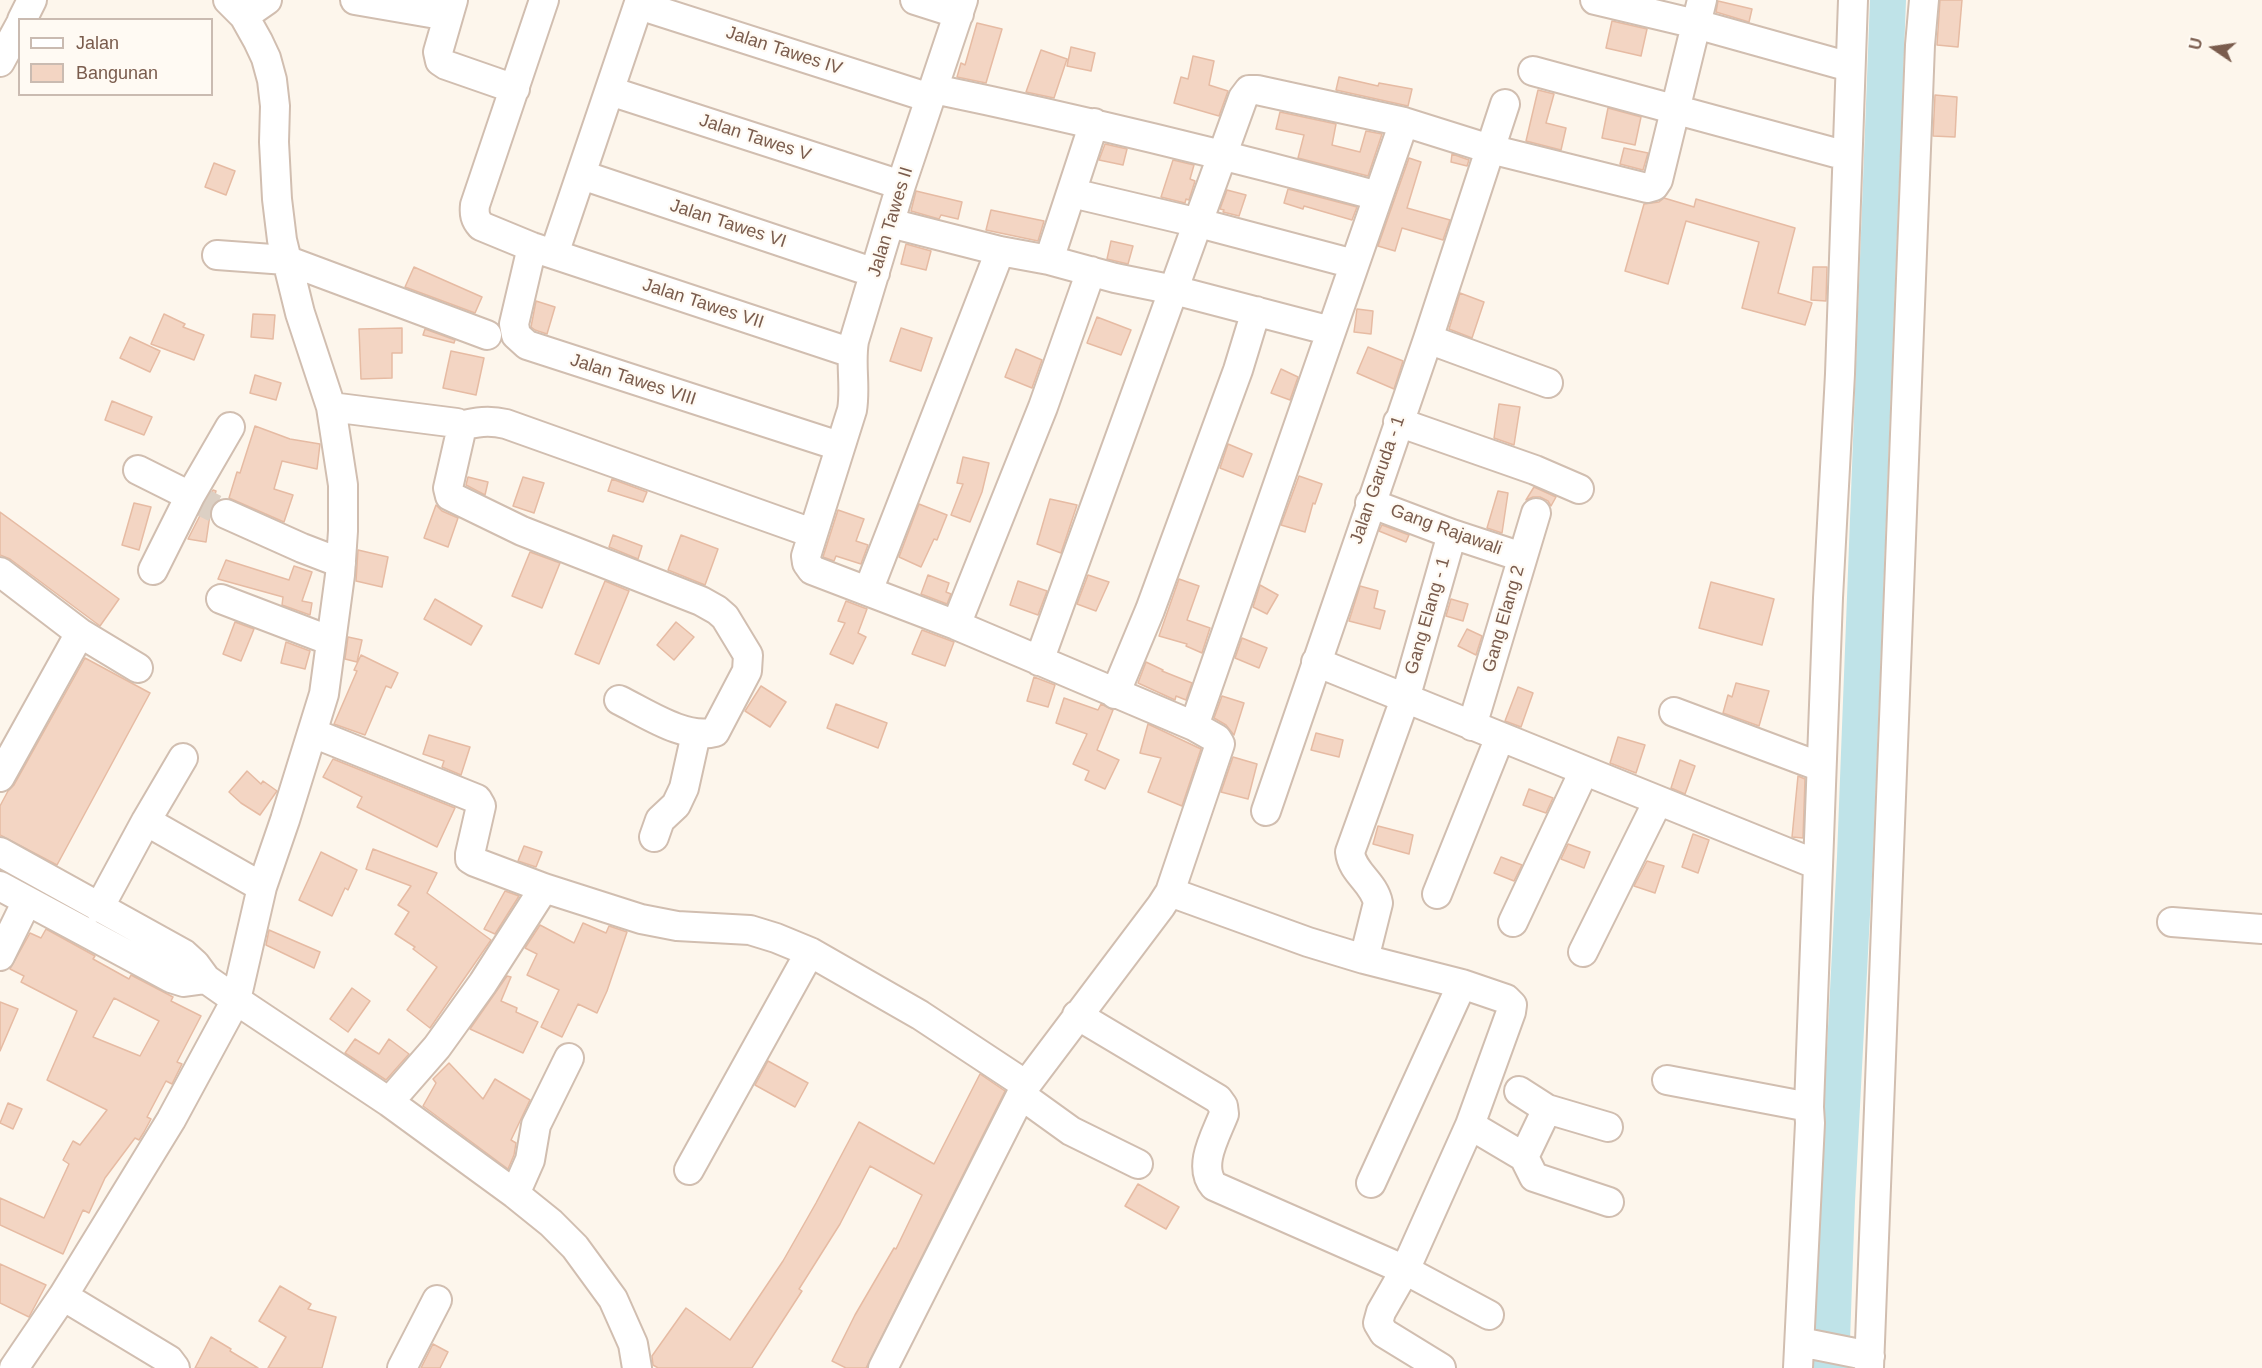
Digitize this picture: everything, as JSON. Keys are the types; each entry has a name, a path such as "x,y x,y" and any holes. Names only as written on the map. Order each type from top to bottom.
{"street":[{"path":"23,18 32,0"},
{"path":"14,1368 63,1296 171,1120 236,1000 262,887 324,694 343,531 343,485 331,406 300,313 286,260 277,199 275,106 272,80 266,58 236,8 267,0"},
{"path":"355,0 451,8 438,52 440,61 515,89 544,0"},
{"path":"915,0 961,7"},
{"path":"1598,0 1699,12 1850,67"},
{"path":"1852,0 1840,374 1821,767 1802,1351 1866,1359 1920,45 1924,0"},
{"name":"Jalan Tawes VIII","path":"639,2 582,175 543,251 514,324 516,335 527,345 839,446"},
{"name":"Jalan Tawes IV","path":"639,2 932,93 1094,123 1223,154 1378,196"},
{"name":"Jalan Tawes II","path":"961,7 901,185 854,341 853,401 812,533 806,556 807,563 812,570 956,625 1194,726 1217,739 1220,744 1170,892"},
{"path":"1039,661 1243,98 1249,90 1404,122 1490,149 1647,188 1654,186 1658,180 1677,110 1699,12"},
{"path":"0,62 18,29"},
{"path":"1533,71 1847,156"},
{"name":"Jalan Tawes VII","path":"515,89 475,205 474,214 481,225 543,251 852,353"},
{"name":"Jalan Tawes V","path":"610,91 901,185"},
{"name":"Jalan Garuda - 1","path":"1266,811 1428,339 1505,104"},
{"path":"1194,726 1404,122"},
{"path":"1049,260 1094,123"},
{"name":"Jalan Tawes VI","path":"582,175 875,273"},
{"path":"1072,192 1354,264"},
{"path":"890,223 1000,251 1049,260 1174,290 1331,331"},
{"path":"868,591 1000,251"},
{"path":"217,255 286,260 487,335"},
{"path":"956,625 1043,407 1091,271"},
{"path":"1115,694 1150,610 1238,370 1257,311"},
{"path":"1428,339 1548,383"},
{"path":"331,406 452,420 460,426 461,431 448,488 450,496 522,531 701,601 725,617 748,655 747,670 714,732 688,733 619,700"},
{"path":"460,426 480,421 506,424 812,533"},
{"path":"1398,422 1535,470 1579,489"},
{"path":"153,570 190,496 230,427"},
{"path":"138,470 190,496"},
{"name":"Gang Rajawali","path":"1370,503 1522,557"},
{"name":"Gang Elang 2","path":"1472,726 1536,513"},
{"path":"226,514 340,563"},
{"name":"Gang Elang - 1","path":"1364,959 1378,903 1376,894 1351,862 1350,852 1405,699 1452,534"},
{"path":"0,572 80,633 138,668"},
{"path":"221,599 331,641"},
{"path":"0,777 80,633"},
{"path":"1316,662 1818,866"},
{"path":"1674,712 1821,767"},
{"path":"313,733 477,799 481,806 470,859 544,888 658,923 763,933 810,952 920,1015 1024,1090 1071,1131 1138,1164"},
{"path":"654,837 660,819 676,805 684,788 696,734"},
{"path":"1437,894 1500,737"},
{"path":"99,908 183,758"},
{"path":"1513,922 1584,771"},
{"path":"1583,952 1658,801"},
{"path":"146,821 262,887"},
{"path":"0,852 184,954 206,979 389,1102 551,1223 575,1246 613,1299 633,1344 637,1368"},
{"path":"0,886 171,978 184,982 206,979"},
{"path":"389,1102 444,1038 483,983 544,888"},
{"path":"883,1368 1024,1090 1077,1015 1170,892 1308,942 1462,984 1506,999 1512,1005 1470,1125 1405,1270 1381,1312 1378,1323 1384,1333 1441,1368"},
{"path":"0,956 27,901"},
{"path":"2172,922 2262,930"},
{"path":"690,1170 810,952"},
{"path":"1371,1183 1462,984"},
{"path":"1077,1015 1218,1100 1223,1106 1224,1114 1206,1165 1208,1179 1214,1186 1405,1270 1489,1315"},
{"path":"515,1194 530,1160 536,1125 569,1058"},
{"path":"1667,1080 1809,1107"},
{"path":"1520,1091 1547,1109 1608,1127"},
{"path":"1524,1156 1547,1109"},
{"path":"1470,1125 1524,1156 1534,1177 1609,1202"},
{"path":"63,1296 169,1360 175,1368"},
{"path":"402,1368 437,1300"}],"building":[{"path":"1940,0 1962,0 1958,47 1937,45"},
{"path":"1718,1 1752,9 1749,22 1716,12"},
{"path":"1612,21 1647,29 1641,56 1606,48"},
{"path":"977,23 1002,29 986,83 957,77 961,63 965,65"},
{"path":"1071,47 1095,53 1091,71 1067,66"},
{"path":"1041,50 1067,59 1054,98 1026,92"},
{"path":"1193,56 1214,61 1209,85 1228,91 1219,116 1174,103 1181,77 1188,79"},
{"path":"1339,77 1378,86 1379,83 1412,89 1408,106 1336,90"},
{"path":"1538,90 1554,94 1546,123 1566,128 1561,150 1526,141"},
{"path":"1935,95 1957,97 1955,137 1933,136"},
{"path":"1608,108 1641,117 1635,145 1602,138"},
{"path":"1280,112 1336,124 1332,145 1360,152 1366,131 1382,134 1368,176 1298,158 1304,135 1276,129"},
{"path":"1105,144 1127,149 1123,165 1099,160"},
{"path":"1624,148 1648,153 1643,170 1620,164"},
{"path":"1452,154 1469,160 1467,166 1451,162"},
{"path":"1409,158 1421,162 1407,208 1450,220 1443,240 1402,228 1395,251 1378,246"},
{"path":"1173,160 1194,165 1190,179 1195,181 1189,200 1186,199 1185,203 1161,197"},
{"path":"214,163 235,171 226,195 205,187"},
{"path":"1288,189 1357,207 1352,220 1304,206 1303,209 1284,203"},
{"path":"1227,190 1246,195 1239,216 1220,209"},
{"path":"916,191 962,202 958,219 941,215 939,219 911,211"},
{"path":"1664,198 1694,207 1696,199 1795,228 1778,293 1812,303 1805,325 1742,308 1759,242 1686,221 1668,284 1625,271 1644,204 1659,202"},
{"path":"991,210 1044,221 1038,241 986,230"},
{"path":"1111,241 1133,246 1128,264 1107,259"},
{"path":"906,244 931,251 926,270 901,264"},
{"path":"414,267 482,297 475,313 405,287"},
{"path":"1813,267 1827,267 1826,301 1811,300"},
{"path":"1460,293 1484,302 1472,338 1449,329"},
{"path":"536,301 555,307 547,334 531,327"},
{"path":"1357,309 1373,311 1371,334 1354,332"},
{"path":"164,314 185,324 183,327 204,335 194,360 151,344"},
{"path":"253,314 275,315 273,339 251,337"},
{"path":"1097,317 1131,330 1121,355 1087,343"},
{"path":"402,328 402,353 392,353 392,378 361,379 359,329"},
{"path":"901,328 932,338 921,371 890,361"},
{"path":"425,329 455,340 454,343 423,335"},
{"path":"130,337 160,351 150,372 120,358"},
{"path":"1368,347 1403,361 1394,389 1357,373"},
{"path":"1016,349 1042,360 1032,388 1005,377"},
{"path":"451,351 484,358 476,395 443,388"},
{"path":"1281,369 1298,377 1290,400 1271,393"},
{"path":"255,375 281,383 276,400 250,393"},
{"path":"112,401 152,417 144,435 105,420"},
{"path":"1499,404 1520,407 1514,445 1494,438"},
{"path":"255,426 290,439 320,444 317,469 282,461 274,489 293,495 284,522 229,498 237,472 240,473"},
{"path":"1228,444 1252,454 1243,477 1220,468"},
{"path":"963,457 989,463 982,492 970,522 951,515 963,484 957,483"},
{"path":"1299,476 1322,484 1315,504 1313,503 1305,532 1281,525"},
{"path":"468,477 488,482 485,495 466,485"},
{"path":"523,477 544,483 534,513 513,506"},
{"path":"612,479 647,492 643,502 608,491"},
{"path":"1534,487 1556,497 1551,506 1548,501 1540,497 1526,500"},
{"path":"213,490 216,491 206,542 188,539"},
{"path":"1498,491 1508,493 1502,533 1487,528"},
{"path":"1050,499 1077,505 1061,553 1037,544"},
{"path":"134,503 151,507 139,550 122,545"},
{"path":"919,504 947,515 937,540 934,539 921,567 899,557"},
{"path":"436,505 442,511 458,518 448,547 424,538"},
{"path":"838,510 864,519 856,541 868,545 861,564 836,556 834,561 823,557"},
{"path":"0,512 119,599 100,626 10,559 0,555"},
{"path":"1382,525 1409,535 1406,542 1379,531"},
{"path":"613,535 642,546 638,559 609,547"},
{"path":"681,535 718,549 705,585 668,570"},
{"path":"358,550 388,557 382,587 356,581"},
{"path":"530,552 560,563 542,608 512,596"},
{"path":"226,560 289,580 294,566 312,572 302,601 312,603 310,615 282,605 283,597 218,579"},
{"path":"928,575 949,583 946,592 951,594 947,604 921,594"},
{"path":"1088,575 1109,582 1096,611 1077,604"},
{"path":"1179,579 1199,586 1187,620 1210,628 1202,653 1186,646 1187,644 1159,636"},
{"path":"605,581 629,591 599,664 575,654"},
{"path":"1018,581 1047,591 1038,615 1010,605"},
{"path":"1711,582 1774,599 1762,645 1699,628"},
{"path":"1260,585 1278,595 1267,614 1253,607"},
{"path":"1360,586 1378,591 1374,608 1385,611 1380,629 1349,621"},
{"path":"435,599 482,626 471,645 424,619"},
{"path":"1451,599 1468,604 1463,621 1446,616"},
{"path":"846,601 867,609 858,633 866,637 853,664 830,654 845,623 838,621"},
{"path":"235,622 254,629 241,661 223,654"},
{"path":"676,622 694,637 674,660 657,645"},
{"path":"1467,629 1482,636 1476,655 1458,646"},
{"path":"922,630 954,642 945,666 912,654"},
{"path":"348,637 362,640 357,662 345,659"},
{"path":"1242,638 1267,648 1259,668 1235,658"},
{"path":"286,642 310,651 305,669 281,663"},
{"path":"361,655 398,673 391,688 386,686 365,735 334,724 357,671 354,670"},
{"path":"85,658 150,693 57,865 0,835 0,806"},
{"path":"1146,662 1192,683 1186,700 1176,696 1175,700 1138,683"},
{"path":"1034,677 1055,685 1048,707 1027,701"},
{"path":"1736,683 1769,691 1759,726 1723,713 1728,695 1732,697"},
{"path":"761,686 786,702 770,727 745,711"},
{"path":"1518,687 1533,693 1521,727 1505,721"},
{"path":"1222,696 1244,703 1234,735 1226,725 1214,718"},
{"path":"1064,698 1098,710 1101,704 1113,710 1097,750 1119,760 1105,789 1085,780 1089,771 1073,764 1087,734 1056,723"},
{"path":"836,704 887,723 878,748 827,728"},
{"path":"1148,724 1201,749 1182,806 1148,792 1161,758 1140,753"},
{"path":"1316,733 1343,740 1339,757 1311,750"},
{"path":"429,735 470,747 461,775 442,767 444,761 423,754"},
{"path":"1618,737 1645,745 1636,773 1610,763"},
{"path":"1233,757 1257,764 1248,799 1221,792"},
{"path":"333,759 455,808 437,847 357,807 362,797 323,777"},
{"path":"1680,760 1695,766 1685,794 1671,788"},
{"path":"247,771 261,784 263,781 277,791 260,815 229,792"},
{"path":"1798,776 1805,779 1803,838 1792,837"},
{"path":"1529,789 1553,798 1546,813 1523,805"},
{"path":"1378,826 1413,835 1409,854 1373,844"},
{"path":"1693,834 1709,840 1698,873 1682,867"},
{"path":"1568,844 1590,852 1584,868 1561,859"},
{"path":"524,846 542,852 536,867 518,861"},
{"path":"373,849 437,873 427,893 491,940 430,1028 407,1010 437,967 413,949 415,947 395,934 409,912 398,905 411,886 366,869"},
{"path":"321,852 357,870 348,890 345,888 332,916 299,900"},
{"path":"1501,857 1522,865 1514,881 1494,873"},
{"path":"1647,861 1664,866 1655,893 1634,886"},
{"path":"505,891 519,896 495,934 484,929"},
{"path":"583,923 606,933 609,926 627,932 597,1013 578,1004 562,1037 541,1027 559,990 527,975 537,954 525,948 540,925 574,943"},
{"path":"46,929 95,956 93,959 129,979 131,975 173,997 171,1001 201,1016 177,1062 182,1064 172,1084 166,1081 147,1117 151,1119 139,1140 135,1138 105,1178 89,1213 83,1210 63,1254 0,1225 0,1198 44,1218 69,1164 63,1160 73,1141 80,1145 107,1110 47,1080 77,1011 21,982 24,976 10,969 30,933 41,938","holes":["114,998 159,1021 140,1056 93,1037"]},
{"path":"269,930 320,952 314,968 266,945"},
{"path":"507,976 511,977 501,1001 517,1008 516,1012 538,1022 523,1053 470,1029"},
{"path":"352,988 370,1001 348,1032 330,1019"},
{"path":"0,1002 18,1009 0,1051"},
{"path":"355,1039 379,1054 389,1039 409,1054 386,1080 345,1053"},
{"path":"768,1061 808,1083 795,1107 755,1085"},
{"path":"449,1063 483,1099 495,1079 530,1100 511,1140 516,1143 508,1169 423,1106 436,1083 433,1079"},
{"path":"980,1074 1005,1091 866,1368 846,1368 832,1361 855,1315 894,1248 896,1249 922,1195 870,1166 840,1224 799,1289 802,1291 752,1368 658,1368 653,1365 652,1356 686,1308 730,1340 783,1261 859,1122 934,1164"},
{"path":"8,1103 22,1109 13,1129 0,1123"},
{"path":"1138,1184 1179,1207 1166,1229 1125,1206"},
{"path":"0,1264 46,1285 29,1317 0,1303"},
{"path":"280,1286 311,1304 308,1309 336,1317 322,1368 268,1368 286,1337 259,1321"},
{"path":"211,1337 231,1349 230,1351 258,1368 195,1368"},
{"path":"433,1344 448,1352 440,1368 421,1368"}],"waterway":[{"path":"1831,1368 1837,1201 1855,857 1888,0"}],"tunnel":[{"path":"190,496 226,514"}]}
